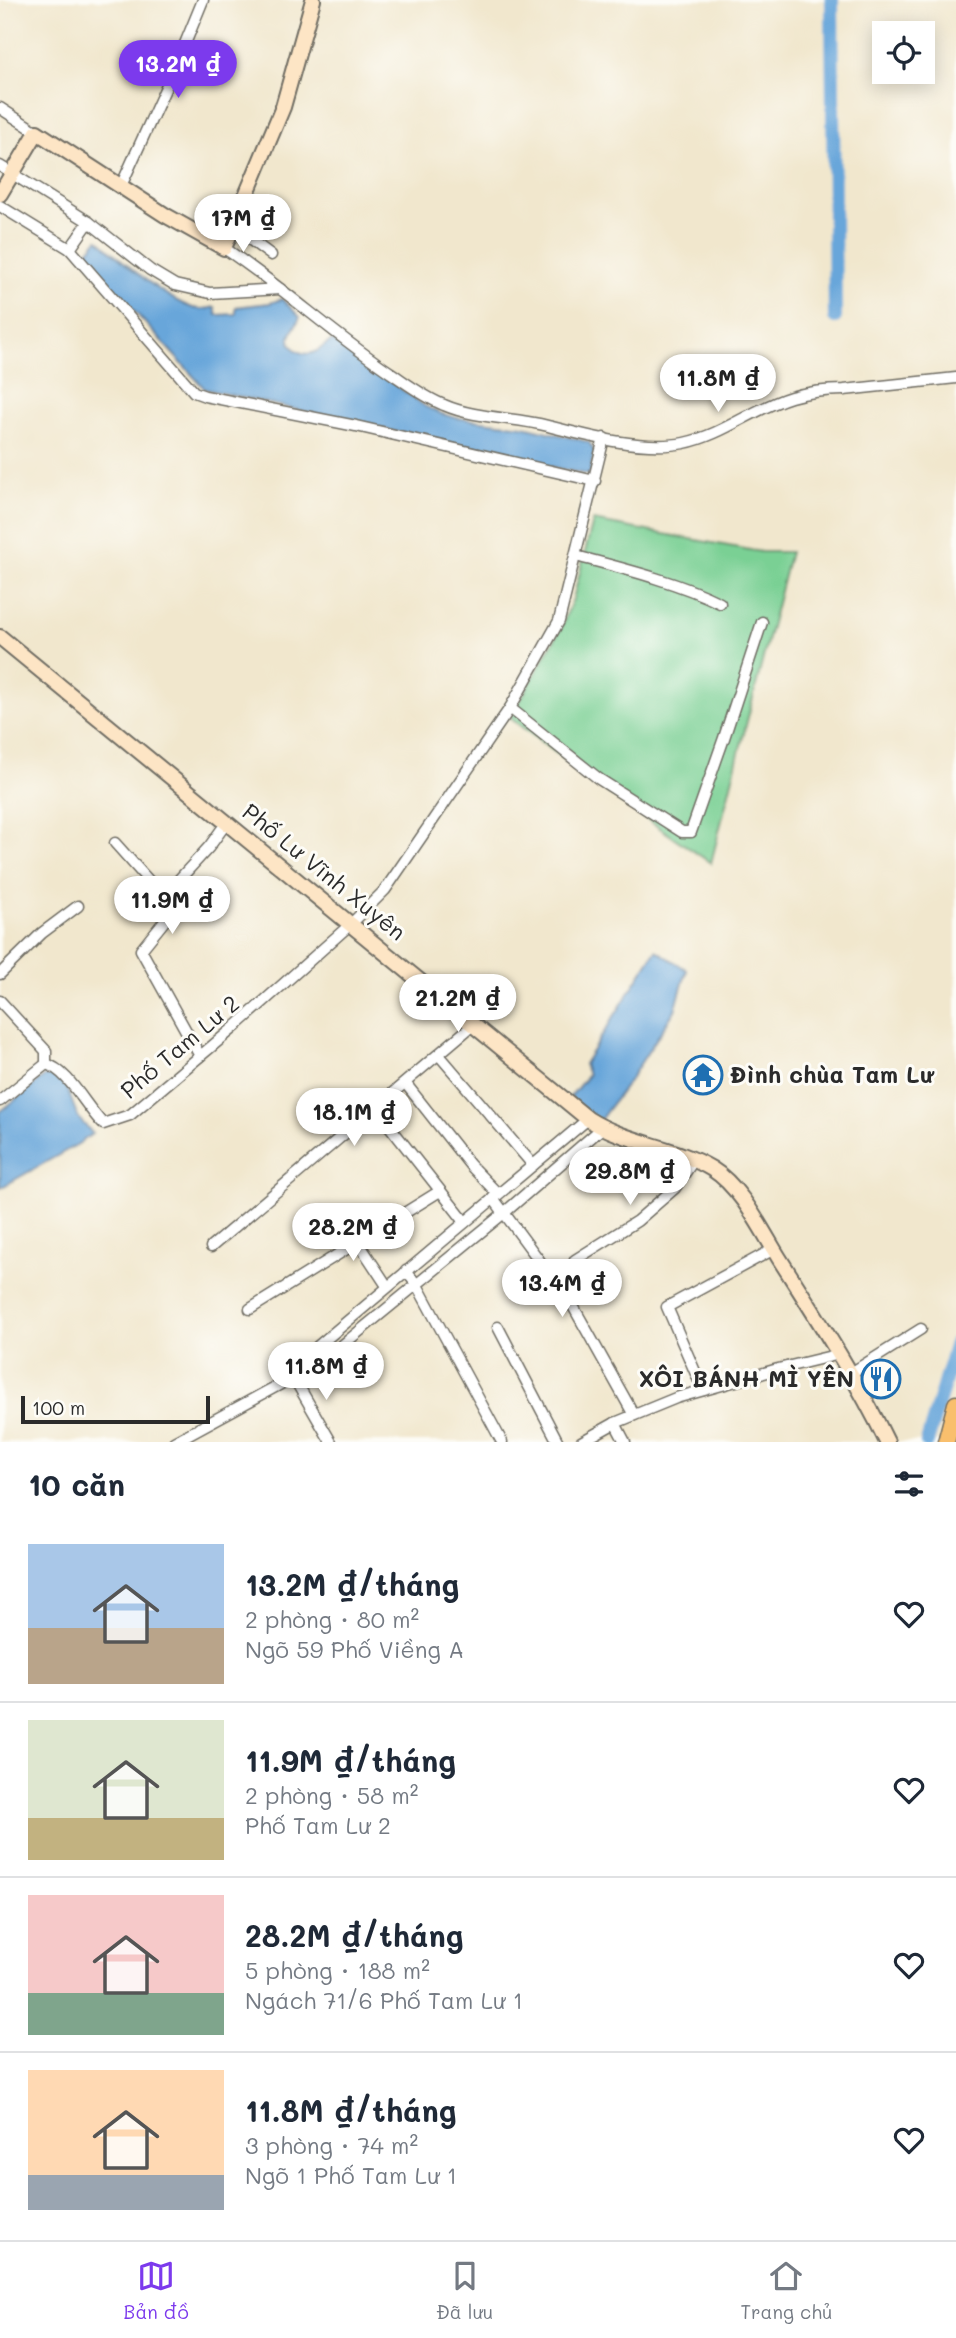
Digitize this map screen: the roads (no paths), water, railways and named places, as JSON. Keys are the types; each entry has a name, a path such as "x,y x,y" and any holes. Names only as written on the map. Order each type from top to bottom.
{"main road":[{"path":"946,1442 956,1404"}],"street":[{"path":"121,186 180,56 202,0"},
{"path":"224,248 283,107 313,0"},
{"path":"0,108 165,215 224,248 281,289 362,355 445,406 604,438 662,445 684,443 704,437 791,397 828,390 956,378"},
{"path":"0,194 6,170 37,132"},
{"path":"6,170 89,222 150,270 175,285 209,293 281,289"},
{"path":"0,206 70,249 194,392 595,481"},
{"path":"70,249 89,222"},
{"path":"233,228 271,255"},
{"name":"Phố Tam Lư 2","path":"46,1064 53,1066 68,1080 103,1124 130,1115 352,923 385,890 510,708 559,621 604,438"},
{"path":"576,556 670,584 720,603"},
{"path":"510,708 599,779 682,832 691,832 762,622"},
{"name":"Phố Lư Vĩnh Xuyên","path":"0,637 588,1119 602,1128 693,1160 712,1170 732,1187 758,1222 840,1354 887,1442"},
{"path":"163,897 209,847 227,822"},
{"path":"115,843 174,909 141,950 200,1056"},
{"path":"0,974 42,933 78,906"},
{"path":"0,1001 46,1051 46,1064 0,1101"},
{"path":"211,1247 474,1024"},
{"path":"439,1055 533,1165"},
{"path":"406,1084 496,1196 504,1213 573,1306 634,1415"},
{"path":"376,1109 465,1222"},
{"path":"294,1378 330,1334 588,1119"},
{"path":"174,1442 323,1361 504,1213 602,1128"},
{"path":"575,1260 637,1221 675,1188 693,1160"},
{"path":"250,1309 440,1191"},
{"path":"358,1242 387,1286"},
{"path":"703,1390 667,1307 774,1249"},
{"path":"405,1271 417,1285 502,1442"},
{"path":"498,1327 558,1442"},
{"path":"851,1373 921,1329"},
{"path":"580,1442 615,1423 676,1398 840,1354"},
{"path":"294,1378 331,1442"},
{"path":"615,1423 625,1442"}],"water":[{"path":"98,239 156,287 193,308 215,307 217,315 236,314 236,307 282,299 300,317 290,338 295,349 302,353 311,353 334,341 426,407 442,414 524,426 589,442 594,451 590,473 588,475 205,389 84,256"},
{"path":"656,950 687,970 675,1010 629,1081 597,1124 570,1097 588,1075 584,1064"},
{"path":"52,1074 63,1082 81,1121 92,1134 0,1188 0,1112 45,1076"}],"waterway":[{"path":"832,0 835,317"},
{"path":"927,1442 956,1343"}],"place":[{"name":"Đình chùa Tam Lư","path":"703,1075"},
{"name":"XÔI BÁNH MÌ YÊN","path":"881,1379"}]}
